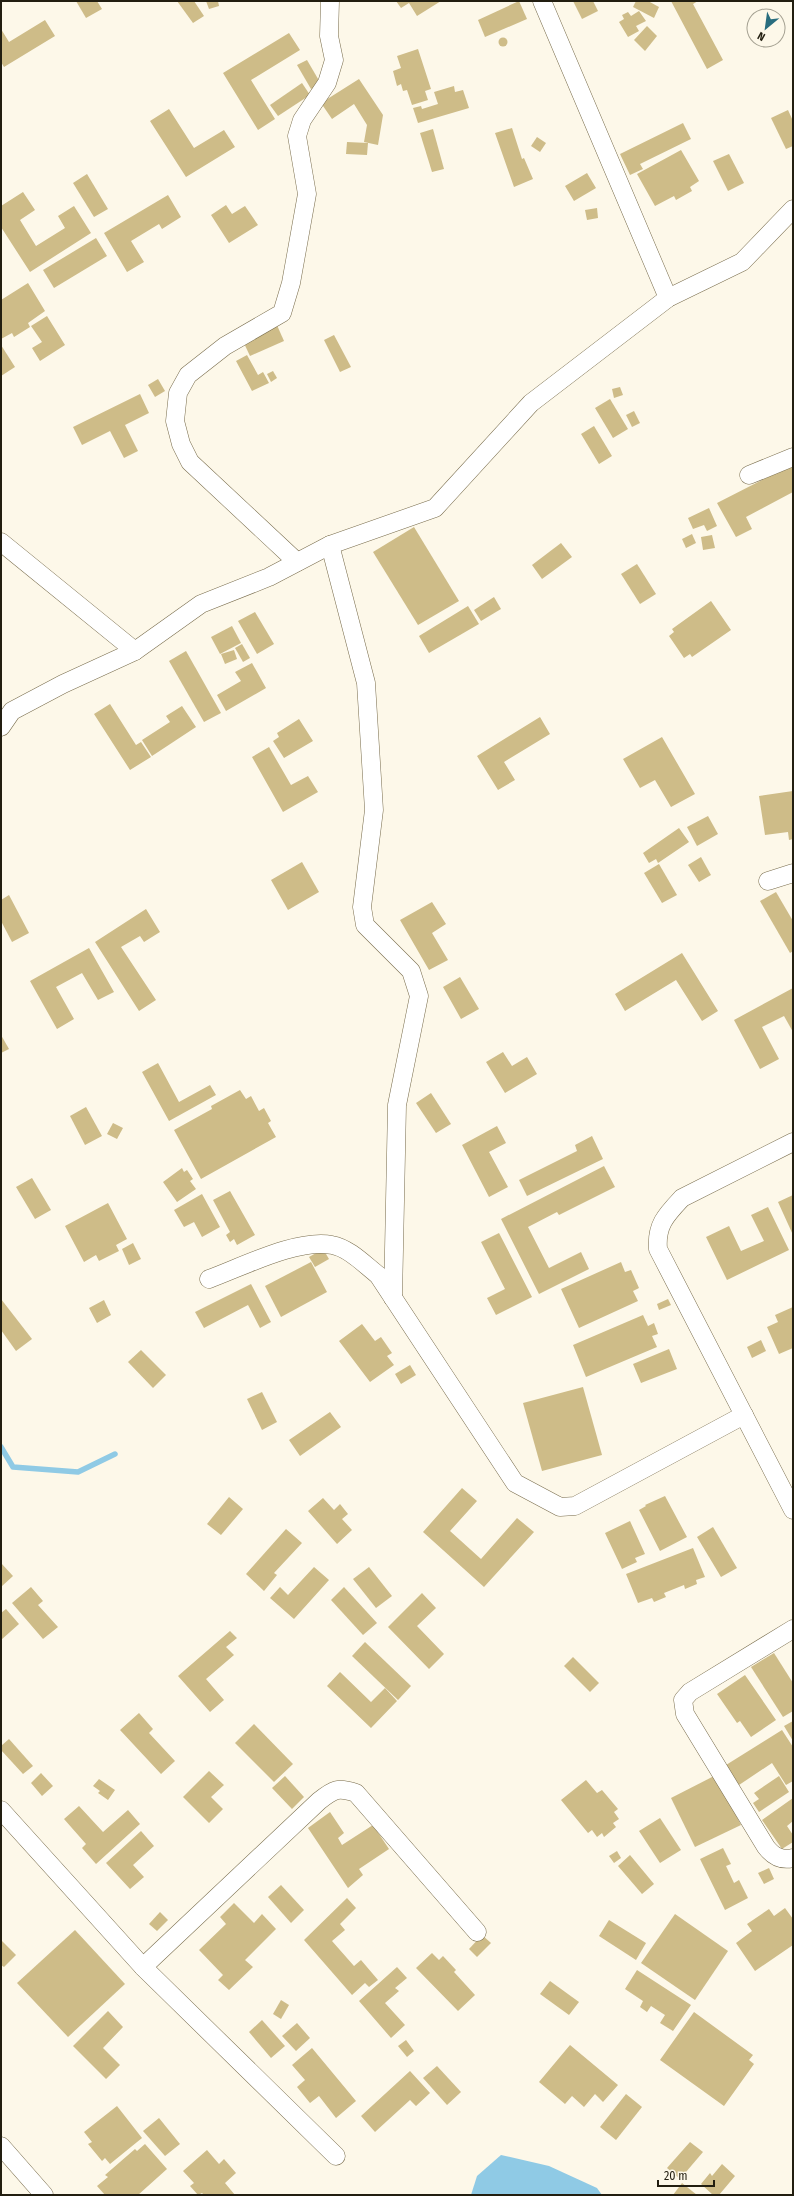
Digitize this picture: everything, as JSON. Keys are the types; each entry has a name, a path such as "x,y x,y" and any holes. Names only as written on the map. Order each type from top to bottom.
{"street":[{"path":"297,562 190,462 181,444 175,421 178,394 188,376 225,346 282,313 291,283 307,194 297,136 302,120 327,83 334,60 329,36 330,1"},
{"path":"542,1 668,298"},
{"path":"1,727 12,711 63,684 136,651 201,604 269,577 330,545 435,508 531,402 668,298 742,262 793,209"},
{"path":"749,475 793,457"},
{"path":"1,542 136,651"},
{"path":"330,545 366,683 374,810 362,907 365,925 411,972 419,996 397,1105 393,1298"},
{"path":"768,881 793,873"},
{"path":"793,1142 682,1198 669,1212 656,1233 658,1249 793,1510"},
{"path":"209,1279 302,1244 332,1245 354,1256 378,1275 515,1483 560,1508 575,1506 744,1415"},
{"path":"793,1629 690,1692 683,1700 686,1714 766,1847 773,1856 787,1859 793,1858"},
{"path":"142,1967 319,1801 331,1791 343,1788 356,1793 477,1932"},
{"path":"1,1810 142,1967 336,2156"},
{"path":"1,2146 44,2195"}],"water":[{"path":"501,2155 549,2166 597,2188 602,2195 471,2195 477,2176"}],"building":[{"path":"76,1 97,1 102,9 86,18"},
{"path":"177,1 194,1 204,16 193,23"},
{"path":"206,1 218,1 219,6 209,9"},
{"path":"396,1 441,1 417,16 409,3 401,8"},
{"path":"519,1 527,19 485,37 478,20"},
{"path":"573,1 593,1 598,11 582,19"},
{"path":"636,1 648,1 659,7 654,18 633,7"},
{"path":"671,1 698,1 693,4 723,60 707,69"},
{"path":"639,11 646,21 636,26 639,31 628,37 619,22 624,19 622,15 628,12 631,16"},
{"path":"45,20 55,36 4,67 1,62 1,29 9,42"},
{"path":"647,26 657,36 645,51 634,40"},
{"path":"289,33 300,50 251,80 275,119 258,130 223,73"},
{"path":"501,38 505,38 507,42 505,46 501,46 499,44 499,40"},
{"path":"418,49 431,89 425,91 428,100 412,105 407,90 403,91 401,84 397,86 393,71 401,68 397,56"},
{"path":"307,60 321,84 311,89 297,65"},
{"path":"359,79 383,115 378,145 364,142 367,125 354,104 332,119 321,103"},
{"path":"302,83 310,95 278,116 270,105"},
{"path":"454,86 455,92 463,90 469,108 418,123 413,108 421,106 422,109 438,104 434,92"},
{"path":"169,109 194,148 224,130 235,147 186,177 150,121"},
{"path":"788,110 793,121 793,146 786,149 771,118"},
{"path":"683,123 691,139 640,164 643,169 630,175 620,154"},
{"path":"512,128 522,159 524,158 533,179 514,187 495,133"},
{"path":"433,129 444,169 432,172 420,133"},
{"path":"537,137 546,143 540,152 531,146"},
{"path":"347,142 368,143 367,155 346,154"},
{"path":"681,150 699,181 690,187 692,191 676,200 674,196 655,206 637,174"},
{"path":"729,154 744,183 728,191 713,161"},
{"path":"587,173 596,188 574,201 565,186"},
{"path":"87,174 108,209 94,217 73,183"},
{"path":"23,192 35,210 20,220 36,246 65,228 58,216 74,206 91,233 30,272 1,227 1,206"},
{"path":"168,195 181,217 162,229 159,224 131,241 144,262 127,272 104,233"},
{"path":"226,205 232,214 245,206 258,225 229,243 211,215"},
{"path":"597,208 598,218 587,220 585,210"},
{"path":"96,238 107,256 54,288 43,270"},
{"path":"28,283 45,311 28,323 30,327 14,337 12,333 1,339 1,300"},
{"path":"47,316 65,345 40,361 32,348 42,342 31,326"},
{"path":"276,323 284,341 250,356 242,339"},
{"path":"334,335 351,367 340,372 324,340"},
{"path":"1,345 15,367 1,376"},
{"path":"247,355 258,375 263,372 269,383 252,391 236,361"},
{"path":"273,371 277,378 271,382 267,374"},
{"path":"158,379 165,391 155,397 148,385"},
{"path":"620,387 623,395 614,398 612,389"},
{"path":"140,394 149,413 125,425 138,451 124,458 110,431 82,445 73,427"},
{"path":"610,399 628,429 613,438 595,408"},
{"path":"634,411 640,423 632,427 626,415"},
{"path":"594,426 612,456 599,464 581,434"},
{"path":"793,464 793,492 746,517 752,529 736,537 717,503"},
{"path":"709,508 717,526 707,531 704,525 693,529 688,518"},
{"path":"414,527 459,601 418,625 373,552"},
{"path":"692,534 696,543 686,548 682,539"},
{"path":"712,535 715,548 703,550 701,537"},
{"path":"561,543 572,557 542,579 532,565"},
{"path":"637,564 656,594 640,604 621,574"},
{"path":"494,597 501,609 481,621 474,610"},
{"path":"711,601 731,630 692,657 690,654 684,658 669,636 674,632 672,629"},
{"path":"468,606 479,624 429,653 419,636"},
{"path":"255,612 274,644 257,654 238,621"},
{"path":"232,626 241,643 220,654 211,637"},
{"path":"242,644 250,658 243,662 235,648"},
{"path":"234,650 237,659 225,664 221,654"},
{"path":"186,651 221,713 204,722 169,661"},
{"path":"252,663 266,688 226,711 217,695 241,681 235,672"},
{"path":"110,704 136,745 141,742 151,757 130,770 94,714"},
{"path":"182,706 196,727 152,756 142,740 170,722 166,716"},
{"path":"540,717 550,734 504,762 515,780 498,790 477,756"},
{"path":"299,719 313,741 284,758 273,741 279,737 277,733"},
{"path":"662,737 695,794 671,807 655,780 640,788 623,759"},
{"path":"269,747 291,785 308,776 318,792 283,812 252,757"},
{"path":"793,791 793,839 789,840 788,832 765,835 759,796"},
{"path":"708,816 718,834 697,846 687,827"},
{"path":"679,828 689,842 658,863 656,859 649,863 643,853"},
{"path":"701,857 711,875 699,882 688,865"},
{"path":"302,862 319,892 288,910 271,880"},
{"path":"659,864 677,895 662,903 644,873"},
{"path":"776,892 793,921 793,951 790,953 760,901"},
{"path":"9,895 29,933 12,942 1,921 1,900"},
{"path":"432,902 446,924 432,933 448,960 429,970 400,920"},
{"path":"146,909 160,932 144,942 140,936 121,947 156,1000 139,1011 95,942"},
{"path":"89,948 114,992 98,1000 82,973 56,987 74,1019 57,1029 30,981"},
{"path":"682,953 718,1011 702,1021 676,980 625,1011 615,994"},
{"path":"460,977 479,1009 461,1019 443,987"},
{"path":"793,988 793,1032 784,1016 762,1027 779,1059 760,1069 734,1020"},
{"path":"1,1035 9,1049 1,1053"},
{"path":"503,1052 512,1066 527,1057 537,1074 505,1093 486,1062"},
{"path":"158,1063 179,1102 210,1085 216,1095 169,1121 142,1072"},
{"path":"240,1090 246,1099 251,1096 259,1111 264,1108 271,1121 268,1123 276,1137 201,1179 174,1130 212,1109 211,1106"},
{"path":"431,1093 451,1124 436,1133 416,1103"},
{"path":"86,1107 102,1136 85,1145 70,1116"},
{"path":"113,1123 123,1128 117,1139 107,1134"},
{"path":"497,1126 506,1143 489,1152 508,1187 489,1197 462,1145"},
{"path":"592,1136 603,1159 527,1196 519,1180 577,1151 575,1145"},
{"path":"604,1166 615,1187 559,1215 557,1212 528,1227 549,1268 581,1252 589,1269 539,1294 501,1219"},
{"path":"182,1168 184,1172 187,1170 193,1179 190,1181 196,1189 177,1202 163,1182"},
{"path":"32,1178 51,1210 35,1219 16,1187"},
{"path":"230,1191 255,1235 237,1245 234,1239 230,1242 226,1235 230,1232 213,1200"},
{"path":"202,1194 220,1227 202,1237 194,1222 184,1227 174,1210"},
{"path":"793,1195 793,1235 778,1202"},
{"path":"108,1203 127,1239 116,1245 119,1251 99,1261 96,1255 84,1262 65,1226"},
{"path":"768,1207 789,1250 727,1280 706,1237 729,1226 741,1251 764,1241 751,1215"},
{"path":"499,1233 532,1297 496,1315 487,1298 505,1289 481,1242"},
{"path":"133,1243 141,1259 129,1265 122,1249"},
{"path":"323,1249 329,1259 315,1267 309,1257"},
{"path":"311,1262 327,1292 281,1317 265,1286"},
{"path":"621,1262 625,1272 631,1270 639,1288 633,1291 638,1301 579,1328 561,1289"},
{"path":"251,1284 271,1322 260,1328 248,1305 204,1328 195,1312"},
{"path":"1,1299 32,1339 16,1351 1,1330"},
{"path":"668,1299 671,1305 659,1310 657,1304"},
{"path":"104,1300 111,1315 97,1323 89,1308"},
{"path":"793,1307 793,1348 779,1354 767,1327 778,1322 775,1315"},
{"path":"643,1315 648,1326 654,1323 658,1334 652,1336 657,1347 586,1377 573,1345"},
{"path":"362,1324 375,1341 381,1337 392,1353 387,1356 394,1365 370,1382 339,1341"},
{"path":"761,1340 766,1351 752,1358 747,1347"},
{"path":"669,1349 677,1369 641,1383 633,1364"},
{"path":"141,1350 166,1375 153,1388 128,1362"},
{"path":"410,1365 416,1375 401,1384 395,1374"},
{"path":"583,1387 602,1455 542,1471 523,1403"},
{"path":"262,1392 277,1422 262,1430 247,1399"},
{"path":"330,1412 341,1427 300,1456 289,1440"},
{"path":"462,1488 477,1501 450,1531 481,1559 517,1518 534,1532 484,1587 423,1532"},
{"path":"665,1496 687,1537 660,1551 639,1510 646,1506 645,1505"},
{"path":"229,1497 243,1509 221,1535 207,1524"},
{"path":"323,1498 334,1510 340,1504 348,1514 342,1519 352,1530 337,1544 308,1511"},
{"path":"630,1521 645,1554 635,1558 637,1562 622,1569 605,1533"},
{"path":"713,1527 737,1568 721,1577 697,1537"},
{"path":"286,1529 302,1543 274,1573 277,1575 264,1591 246,1574"},
{"path":"693,1548 705,1577 696,1580 697,1584 685,1589 684,1585 664,1593 666,1597 654,1602 652,1598 638,1603 626,1574"},
{"path":"1,1563 13,1576 1,1587"},
{"path":"314,1567 329,1580 294,1619 270,1598 280,1587 288,1595"},
{"path":"369,1567 392,1596 376,1608 353,1579"},
{"path":"31,1587 43,1601 38,1605 58,1627 43,1639 12,1603"},
{"path":"344,1587 377,1623 363,1635 331,1600"},
{"path":"422,1593 436,1608 417,1626 444,1654 429,1669 388,1627"},
{"path":"6,1609 19,1624 1,1640 1,1613"},
{"path":"230,1631 237,1638 226,1647 234,1655 206,1679 224,1700 210,1712 178,1676"},
{"path":"365,1642 411,1686 398,1700 352,1656"},
{"path":"774,1653 793,1683 793,1711 783,1717 751,1667"},
{"path":"573,1657 599,1683 590,1692 564,1666"},
{"path":"340,1672 371,1702 385,1688 397,1701 371,1728 327,1686"},
{"path":"745,1675 776,1720 751,1737 740,1721 737,1723 717,1694"},
{"path":"139,1713 153,1729 149,1733 175,1761 161,1774 120,1730"},
{"path":"793,1721 793,1741 784,1726"},
{"path":"254,1724 293,1764 274,1782 235,1743"},
{"path":"782,1730 793,1747 793,1781 786,1785 772,1763 739,1785 726,1765"},
{"path":"9,1739 33,1766 23,1774 1,1750 1,1746"},
{"path":"209,1771 224,1785 211,1797 223,1809 209,1823 183,1797"},
{"path":"41,1773 53,1786 42,1796 31,1783"},
{"path":"716,1775 741,1825 695,1847 671,1798"},
{"path":"285,1776 304,1797 292,1809 272,1788"},
{"path":"779,1776 789,1792 759,1812 753,1803 759,1799 754,1793"},
{"path":"99,1779 115,1790 108,1800 98,1793 100,1791 93,1786"},
{"path":"586,1780 597,1793 602,1790 618,1809 614,1812 619,1819 613,1823 616,1827 604,1837 602,1833 597,1837 592,1830 588,1833 561,1800"},
{"path":"793,1798 793,1821 787,1826 793,1835 793,1842 782,1849 762,1820"},
{"path":"79,1806 103,1832 128,1810 140,1824 96,1864 82,1848 86,1844 64,1819"},
{"path":"330,1812 344,1833 338,1838 342,1845 373,1825 389,1849 359,1869 363,1875 348,1888 308,1828"},
{"path":"660,1818 681,1850 660,1863 639,1831"},
{"path":"141,1831 154,1846 133,1865 144,1877 130,1889 106,1863"},
{"path":"723,1848 731,1864 726,1866 734,1883 739,1880 748,1898 725,1910 700,1859"},
{"path":"617,1851 621,1858 614,1863 609,1856"},
{"path":"630,1855 654,1884 642,1894 618,1866"},
{"path":"769,1868 774,1879 764,1884 758,1873"},
{"path":"281,1885 304,1910 291,1923 268,1897"},
{"path":"347,1898 356,1908 340,1924 345,1930 332,1941 354,1966 361,1960 378,1980 369,1987 365,1983 352,1995 304,1940"},
{"path":"234,1903 254,1923 262,1914 276,1929 245,1960 253,1967 229,1990 218,1980 223,1975 199,1950 226,1924 220,1917"},
{"path":"785,1908 793,1919 793,1945 755,1971 736,1943 752,1931 747,1924 769,1909 774,1916"},
{"path":"160,1912 168,1920 157,1931 149,1924"},
{"path":"675,1914 728,1951 695,2000 641,1963"},
{"path":"609,1920 646,1943 636,1960 599,1936"},
{"path":"75,1930 125,1984 68,2037 17,1983"},
{"path":"482,1935 491,1943 477,1957 469,1949"},
{"path":"1,1940 16,1955 4,1967 1,1965"},
{"path":"432,1953 439,1960 443,1956 456,1970 454,1972 475,1995 458,2011 416,1968"},
{"path":"397,1967 407,1978 395,1988 399,1991 385,2003 405,2025 391,2038 359,2001"},
{"path":"637,1970 691,2005 673,2031 660,2023 665,2015 651,2006 647,2012 640,2007 643,2001 625,1989"},
{"path":"550,1981 579,2002 569,2015 540,1994"},
{"path":"281,2000 289,2005 281,2019 273,2014"},
{"path":"108,2011 123,2027 103,2048 120,2065 106,2079 73,2046"},
{"path":"694,2012 753,2055 749,2060 754,2064 724,2106 660,2060"},
{"path":"262,2020 285,2046 271,2058 249,2032"},
{"path":"297,2023 310,2038 296,2051 282,2036"},
{"path":"406,2040 414,2051 407,2057 398,2046"},
{"path":"570,2045 618,2085 603,2102 595,2094 584,2107 572,2096 565,2104 539,2082"},
{"path":"312,2048 356,2101 336,2118 319,2096 310,2103 297,2087 305,2080 292,2065"},
{"path":"437,2066 461,2092 447,2105 423,2078"},
{"path":"410,2071 430,2093 416,2106 410,2100 375,2132 361,2116"},
{"path":"626,2094 642,2107 616,2140 600,2127"},
{"path":"117,2106 142,2138 110,2164 105,2158 102,2161 88,2144 92,2142 84,2132"},
{"path":"159,2118 180,2144 165,2156 143,2131"},
{"path":"690,2142 703,2152 680,2179 667,2168"},
{"path":"145,2144 167,2169 138,2195 105,2195 97,2186 108,2177 105,2175 135,2149 137,2151"},
{"path":"207,2150 219,2164 224,2159 236,2173 225,2183 235,2195 204,2195 202,2193 198,2195 190,2186 194,2183 183,2171"},
{"path":"722,2164 735,2176 719,2195 713,2195 701,2184 710,2173 712,2176"},
{"path":"682,2183 697,2195 673,2195"}],"waterway":[{"path":"1,1447 13,1467 78,1472 115,1454"}]}
